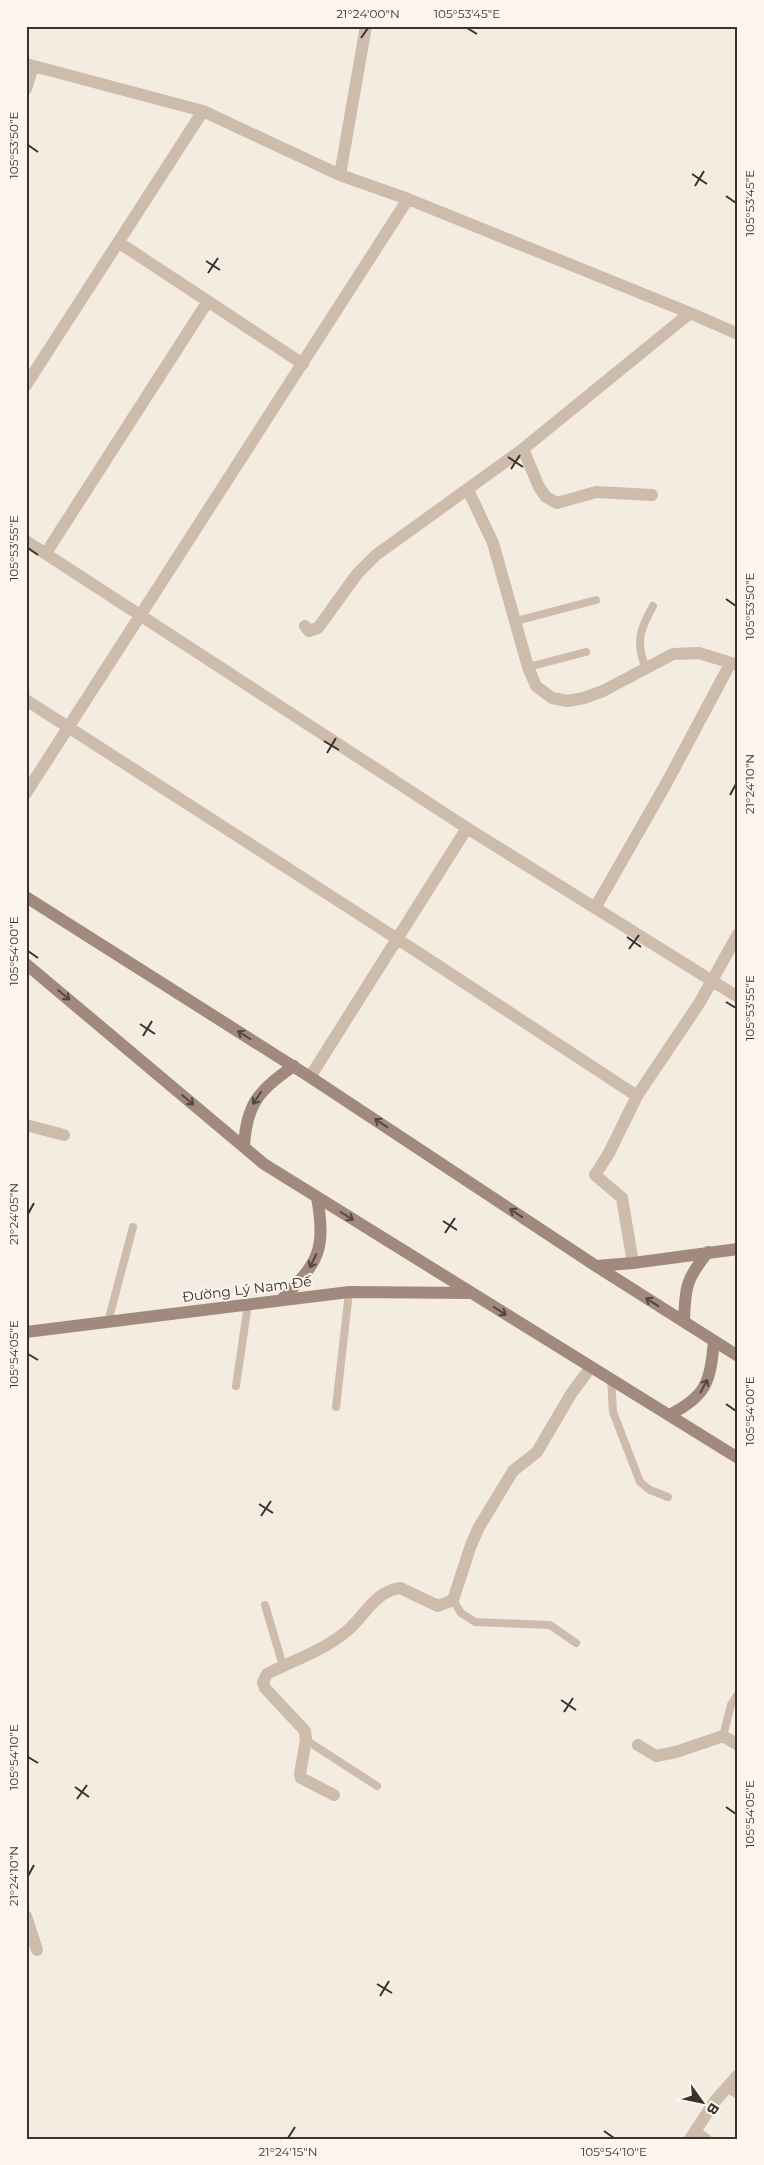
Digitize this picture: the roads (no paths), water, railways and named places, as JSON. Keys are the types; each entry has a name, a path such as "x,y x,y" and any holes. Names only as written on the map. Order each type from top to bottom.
{"street":[{"path":"340,175 366,26"},
{"path":"26,90 30,65 204,111 340,175 408,199 738,334"},
{"path":"26,386 204,111"},
{"path":"26,793 408,199"},
{"path":"118,242 303,364"},
{"path":"46,553 208,301"},
{"path":"305,626 309,631 318,628 357,574 376,555 523,449 690,313"},
{"path":"523,449 539,487 546,497 557,503 596,492 652,495"},
{"path":"468,490 493,543 528,667 536,686 552,698 567,701 603,692 672,654 699,653 734,664 595,908"},
{"path":"26,541 141,614 467,828 738,997"},
{"path":"26,700 396,938 637,1096"},
{"path":"310,1077 467,828"},
{"path":"26,897 294,1066 596,1266 738,1356"},
{"path":"633,1263 622,1198 595,1174 609,1153 637,1096 711,981 738,934"},
{"path":"26,964 264,1164 738,1458"},
{"path":"244,1147 245,1128 249,1111 259,1095 272,1081 294,1066"},
{"path":"26,1125 64,1135"},
{"path":"281,1300 313,1265 320,1246 322,1225 317,1197"},
{"path":"596,1266 738,1249"},
{"path":"684,1322 686,1289 692,1272 708,1252"},
{"name":"Đường Lý Nam Đế","path":"26,1332 350,1292 472,1293"},
{"path":"669,1415 697,1398 706,1384 712,1367 714,1341"},
{"path":"334,1795 301,1778 300,1774 306,1740 305,1731 265,1688 263,1682 267,1674 333,1642 349,1629 385,1592 400,1588 438,1606 453,1600 467,1554 479,1527 514,1471 537,1452 572,1394 591,1367"},
{"path":"638,1745 649,1753 663,1756 724,1736 738,1745"},
{"path":"26,1916 37,1950"},
{"path":"693,2134 726,2088 738,2075"}],"lane":[{"path":"516,621 596,600"},
{"path":"646,668 640,655 640,633 652,606"},
{"path":"528,667 586,652"},
{"path":"108,1322 133,1227"},
{"path":"336,1407 350,1292"},
{"path":"236,1386 248,1304"},
{"path":"612,1379 613,1412 640,1482 650,1490 668,1497"},
{"path":"453,1600 461,1613 475,1622 550,1625 576,1643"},
{"path":"265,1605 283,1666"},
{"path":"724,1736 731,1705 738,1694"},
{"path":"306,1740 377,1786"},
{"path":"726,2088 738,2095"},
{"path":"693,2134 708,2139"}]}
